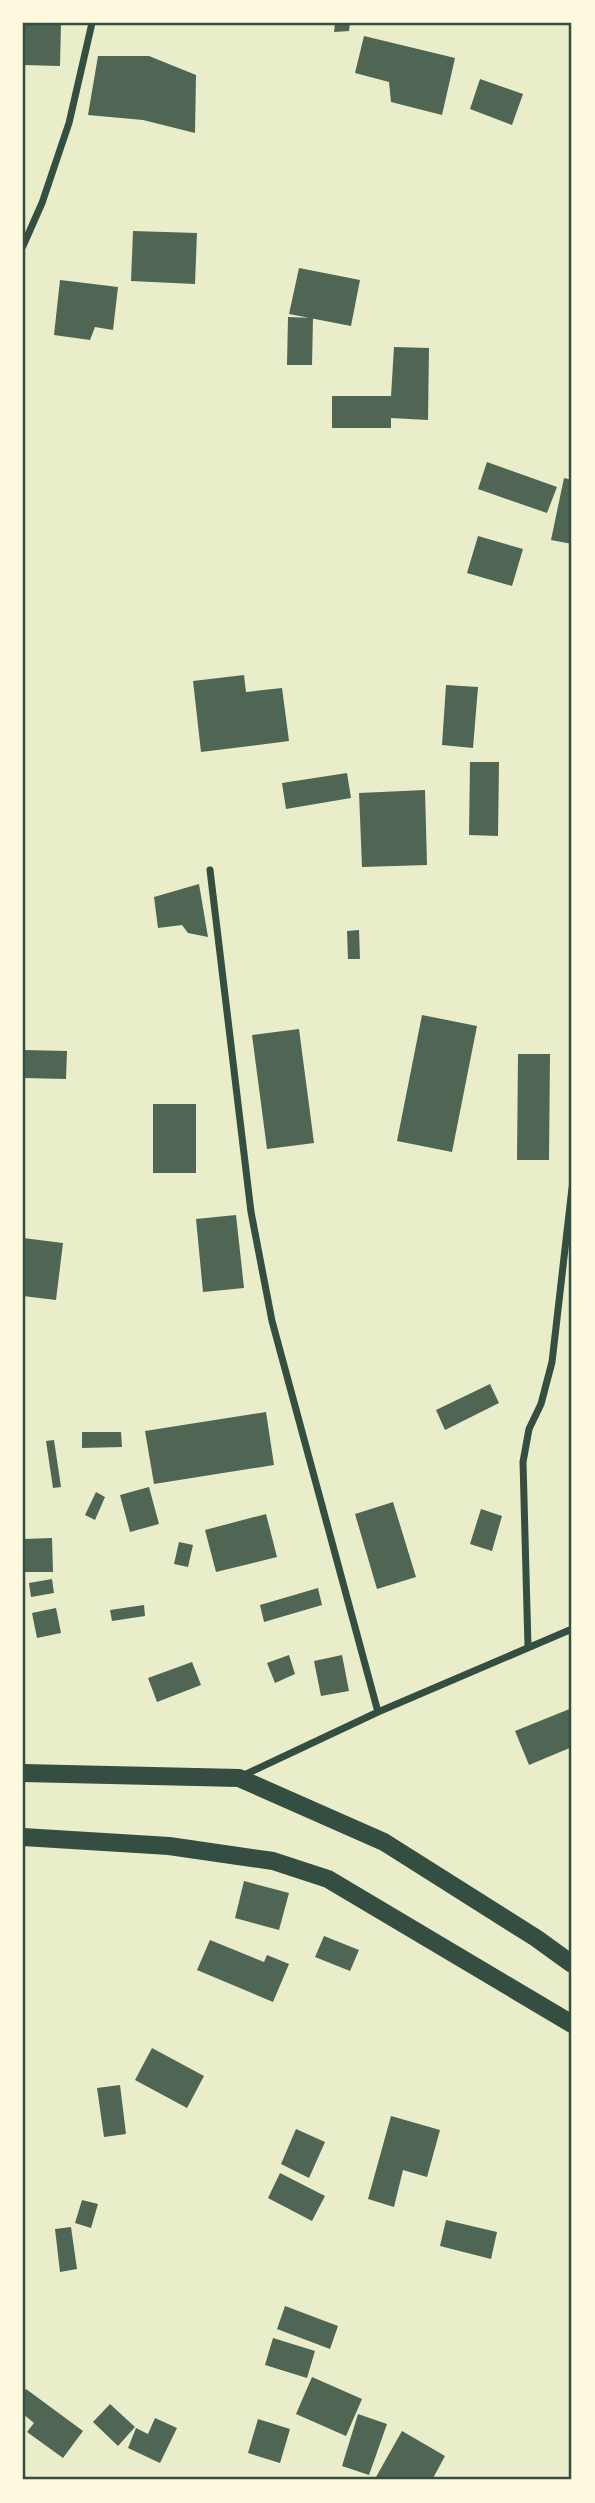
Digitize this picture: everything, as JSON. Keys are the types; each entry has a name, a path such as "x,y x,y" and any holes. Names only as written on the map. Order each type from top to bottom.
{"main road":[{"path":"23,1773 239,1778 384,1842 536,1938 572,1964"},
{"path":"23,1837 182,1848 273,1861 327,1879 572,2024"}],"street":[{"path":"23,246 42,203 69,122 92,23"},
{"path":"210,870 251,1212 272,1321 378,1712"},
{"path":"528,1647 523,1462 529,1429 541,1404 552,1362 572,1188"},
{"path":"239,1778 378,1712 572,1629"}],"building":[{"path":"23,23 61,23 60,66 23,65"},
{"path":"335,23 350,23 349,31 334,32"},
{"path":"364,36 455,58 442,115 391,102 389,82 355,73"},
{"path":"98,56 149,56 196,75 195,133 143,120 88,115"},
{"path":"480,79 523,94 512,125 470,109"},
{"path":"133,231 197,233 195,284 131,281"},
{"path":"299,268 360,280 351,326 289,314"},
{"path":"60,280 118,287 113,330 95,327 90,340 54,335"},
{"path":"288,317 313,318 312,365 287,365"},
{"path":"394,347 429,348 428,420 391,418 391,428 332,428 332,396 391,396"},
{"path":"487,462 557,487 547,513 478,489"},
{"path":"564,478 572,480 572,544 551,540"},
{"path":"478,536 523,549 512,586 467,573"},
{"path":"244,675 246,692 282,688 289,741 201,752 193,681"},
{"path":"446,685 478,687 473,748 442,745"},
{"path":"470,762 499,762 498,836 469,835"},
{"path":"347,773 351,798 286,809 282,783"},
{"path":"425,790 427,865 362,867 359,793"},
{"path":"199,884 208,937 188,933 182,925 158,928 154,897"},
{"path":"359,930 360,959 348,959 347,931"},
{"path":"422,1015 477,1026 452,1152 397,1141"},
{"path":"299,1029 314,1143 267,1149 252,1035"},
{"path":"23,1050 67,1051 66,1079 23,1078"},
{"path":"518,1054 550,1054 549,1160 517,1160"},
{"path":"153,1104 196,1104 196,1173 153,1173"},
{"path":"236,1215 244,1288 203,1292 196,1219"},
{"path":"23,1238 63,1243 56,1300 23,1296"},
{"path":"490,1384 499,1403 445,1430 436,1410"},
{"path":"266,1412 274,1465 154,1484 145,1431"},
{"path":"82,1432 121,1432 122,1447 82,1448"},
{"path":"54,1440 61,1487 53,1488 46,1441"},
{"path":"149,1487 159,1524 130,1532 120,1495"},
{"path":"96,1492 105,1497 95,1520 85,1515"},
{"path":"393,1502 416,1577 377,1589 355,1514"},
{"path":"481,1509 502,1516 492,1551 470,1544"},
{"path":"266,1514 277,1557 216,1572 205,1530"},
{"path":"52,1538 53,1572 23,1572 23,1539"},
{"path":"179,1542 193,1545 188,1567 174,1564"},
{"path":"52,1579 54,1593 31,1597 29,1583"},
{"path":"318,1588 322,1605 264,1622 260,1605"},
{"path":"144,1605 145,1616 112,1621 110,1610"},
{"path":"56,1608 61,1633 37,1638 32,1613"},
{"path":"289,1655 295,1674 275,1683 267,1663"},
{"path":"342,1655 349,1691 321,1696 314,1661"},
{"path":"192,1662 201,1685 157,1702 148,1678"},
{"path":"572,1708 572,1747 529,1765 515,1731"},
{"path":"244,1881 289,1893 279,1930 235,1918"},
{"path":"324,1936 359,1950 350,1971 315,1957"},
{"path":"210,1940 264,1962 267,1955 289,1964 273,2002 197,1970"},
{"path":"152,2048 204,2076 187,2108 135,2080"},
{"path":"120,2085 126,2134 104,2137 97,2088"},
{"path":"391,2116 440,2130 427,2177 403,2170 394,2207 368,2199"},
{"path":"296,2129 325,2142 309,2178 281,2164"},
{"path":"280,2173 325,2196 312,2221 268,2198"},
{"path":"82,2200 98,2204 91,2228 75,2223"},
{"path":"446,2220 497,2232 491,2259 440,2246"},
{"path":"71,2227 77,2269 60,2272 55,2229"},
{"path":"285,2306 338,2326 330,2349 277,2329"},
{"path":"273,2338 315,2351 307,2378 265,2365"},
{"path":"312,2377 362,2399 346,2436 296,2414"},
{"path":"26,2389 83,2431 63,2458 27,2432 34,2423 23,2414 23,2394"},
{"path":"110,2404 135,2427 118,2446 93,2422"},
{"path":"358,2414 387,2424 369,2475 342,2466"},
{"path":"155,2418 177,2428 160,2463 128,2448 136,2428 148,2434"},
{"path":"258,2419 290,2429 280,2463 248,2453"},
{"path":"402,2431 445,2456 432,2480 381,2480 376,2477"}]}
